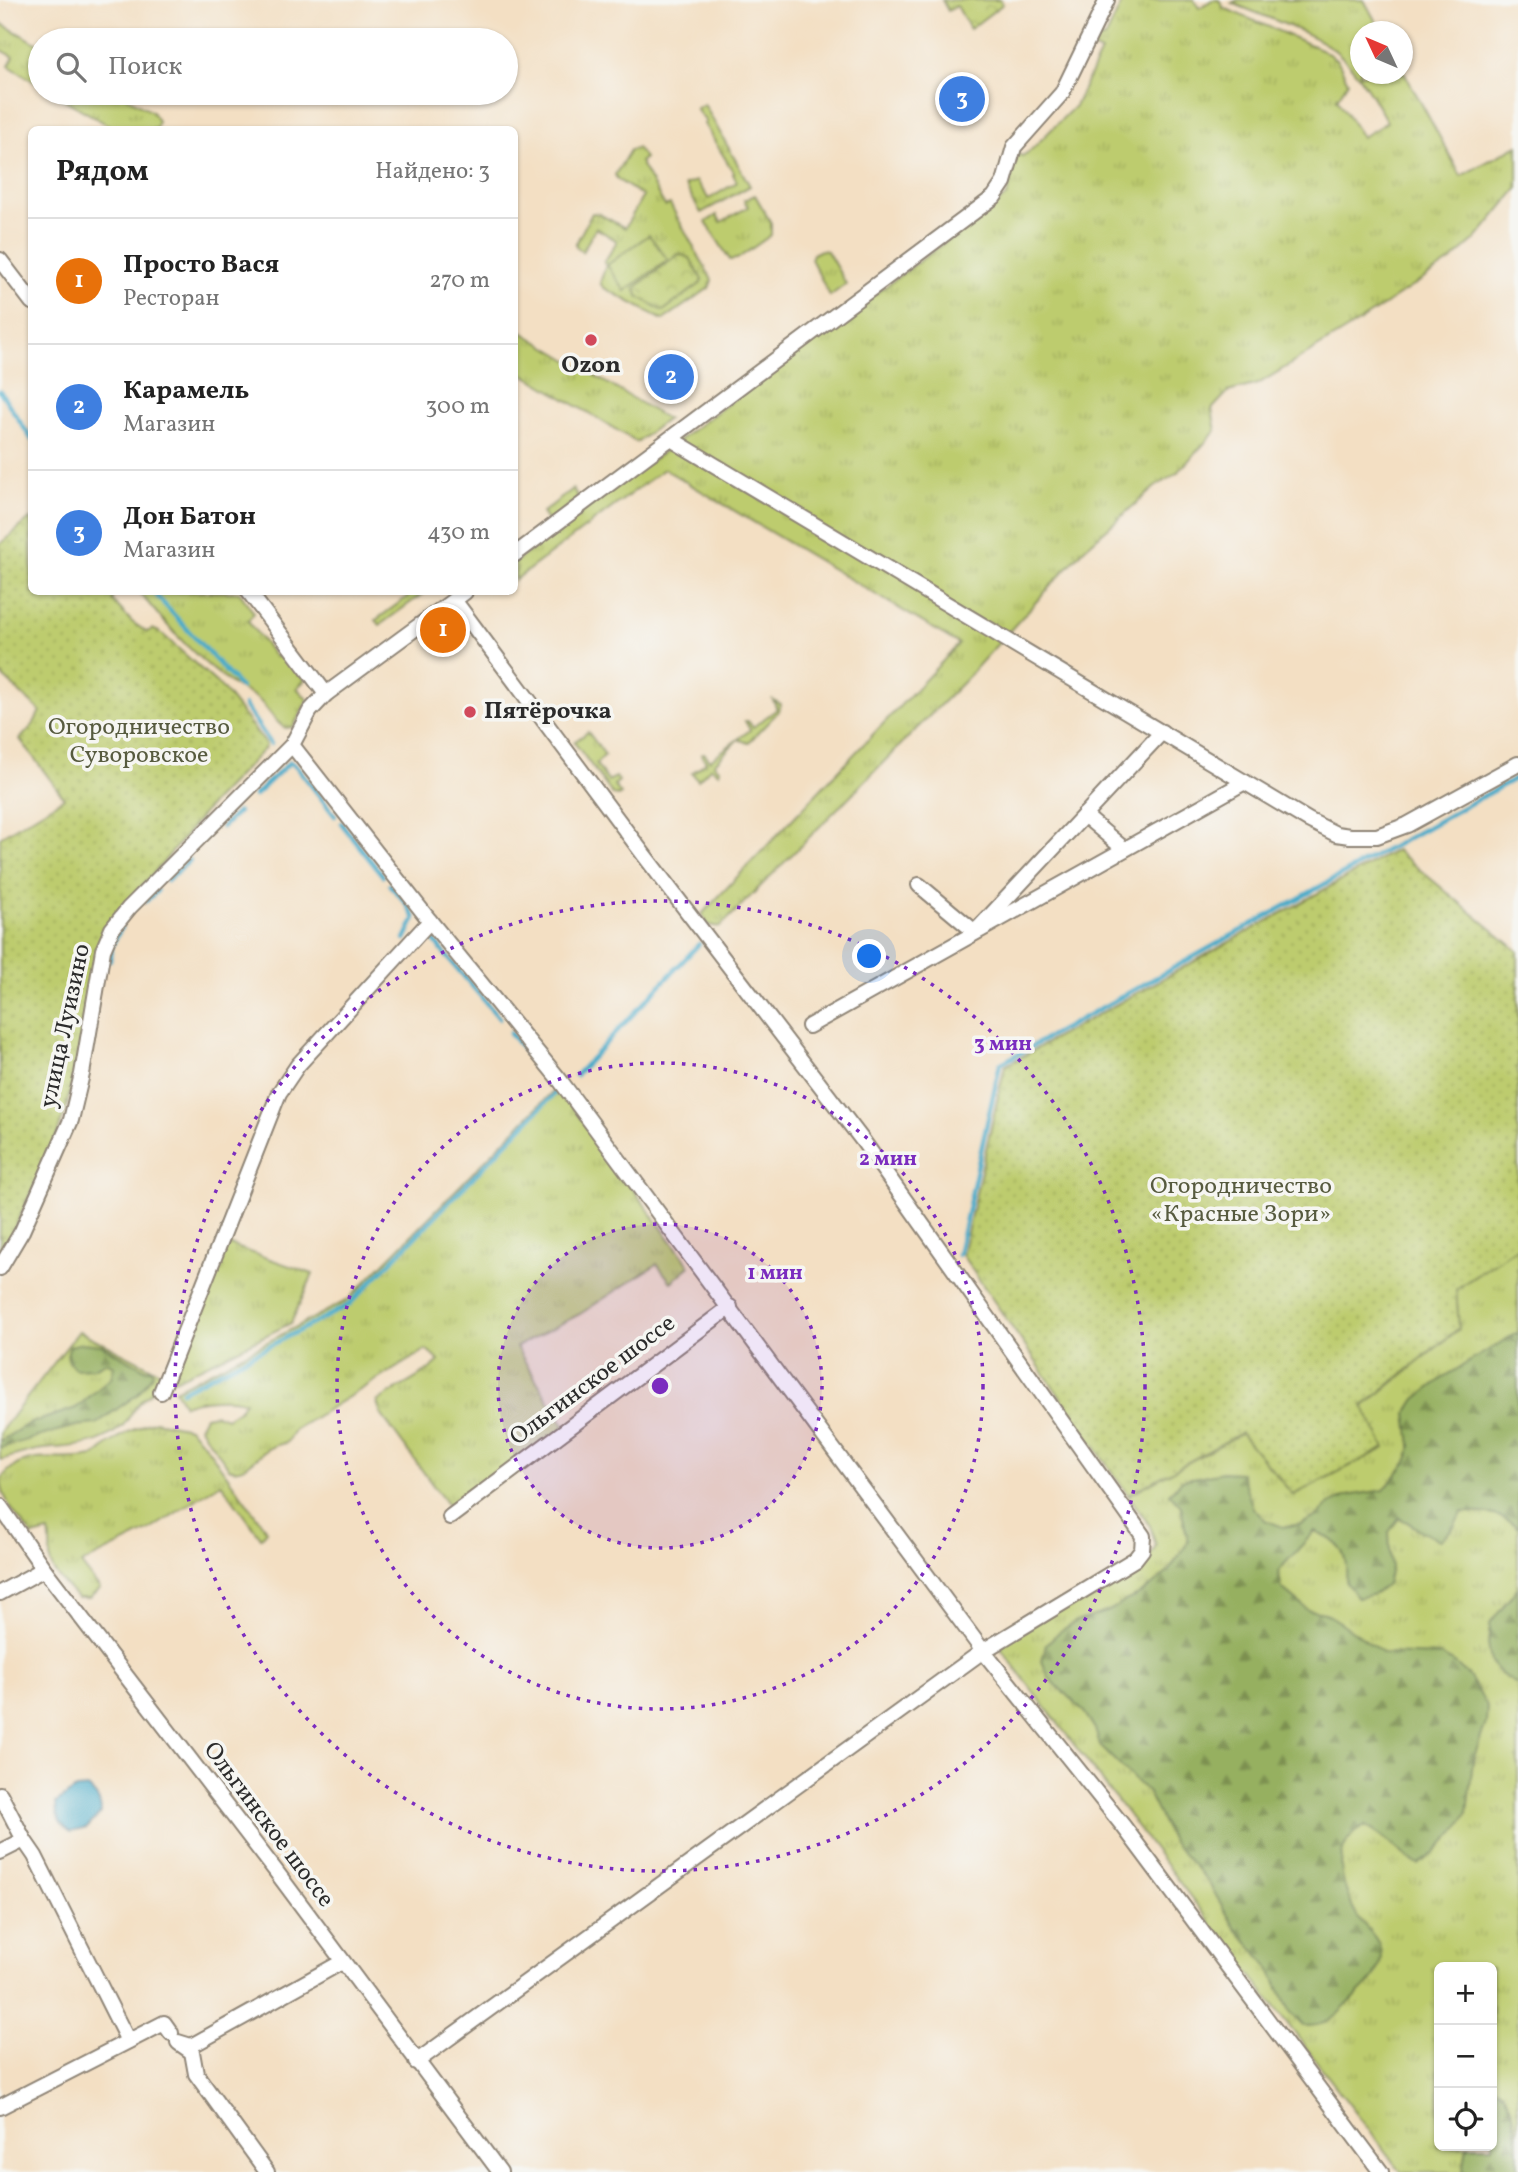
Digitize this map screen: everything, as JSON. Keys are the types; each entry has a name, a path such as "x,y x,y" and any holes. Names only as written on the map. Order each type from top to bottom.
{"street":[{"path":"518,552 994,197 1001,190 1014,147 1062,93 1107,0"},
{"path":"0,260 28,297"},
{"path":"671,439 1308,820 1336,834 1377,836 1407,825 1518,764"},
{"path":"251,595 326,694"},
{"path":"416,2062 983,1651 1135,1559 1142,1550 1143,1536 863,1141 644,855 460,596"},
{"name":"улица Луизино","path":"0,1268 22,1231 71,1120 82,1074 103,950 112,929 129,908 292,745 310,711 326,694 460,596"},
{"path":"975,932 1162,732"},
{"path":"292,745 430,921 559,1079 983,1651 1124,1827 1381,2172"},
{"path":"808,1026 1245,782"},
{"path":"1084,815 1124,849"},
{"path":"919,885 975,932"},
{"path":"161,1392 279,1093 298,1065 430,921"},
{"name":"Ольгинское шоссе","path":"450,1517 730,1307"},
{"name":"Ольгинское шоссе","path":"0,1506 44,1569 103,1642 500,2172"},
{"path":"0,1593 44,1569"},
{"path":"0,1794 35,1856 128,2041"},
{"path":"0,1852 24,1840"},
{"path":"174,2037 191,2046 342,1962"},
{"path":"0,2107 163,2023 174,2037 192,2052 196,2074 267,2172"}],"green space":[{"path":"942,0 1000,0 1003,4 970,29 957,6 948,11"},
{"path":"1123,0 1194,0 1199,8 1212,0 1219,0 1224,8 1323,50 1338,61 1348,82 1337,99 1362,137 1387,122 1364,84 1411,84 1461,176 1518,145 1518,188 1475,240 1452,260 1348,329 1258,384 1228,392 1212,409 1216,431 1177,473 1155,487 1085,548 965,680 720,927 708,925 702,914 959,644 664,469 518,578 518,560 1007,196 1016,153 1022,156 1030,151 1075,106 1101,52 1092,48 1094,38 1105,39"},
{"path":"1238,0 1364,0 1376,21 1350,21 1350,65 1319,40 1232,3"},
{"path":"0,23 28,38 28,78 9,66 14,57 0,49"},
{"path":"704,104 750,186 701,213 685,185 696,181 709,199 737,182 704,124 706,122 696,109"},
{"path":"74,105 140,105 152,112 158,121 157,126 110,126"},
{"path":"637,148 645,158 640,162 665,206 670,204 712,280 709,288 663,320 604,288 600,283 606,265 604,263 617,241 596,228 582,252 575,245 592,213 625,228 643,196 618,180 615,175 630,150"},
{"path":"755,195 771,223 771,235 737,259 730,260 706,222 717,215 721,222 748,207 744,200"},
{"path":"649,235 668,260 625,291 607,265"},
{"path":"821,250 827,251 846,284 830,296 811,259 813,254"},
{"path":"679,254 690,258 702,280 663,311 638,296 636,287"},
{"path":"518,330 667,419 637,442 518,371"},
{"path":"573,489 579,498 548,522 542,513"},
{"name":"Огородничество Суворовское","path":"28,521 28,595 114,595 112,600 132,622 147,632 152,629 160,632 221,687 266,744 119,911 90,999 66,1109 53,1145 3,1253 0,1252 0,837 64,798 20,739 33,725 40,711 0,674 0,544"},
{"path":"142,595 241,595 254,613 248,621 275,657 284,653 305,680 297,688 308,700 293,727 285,728 259,700 236,687 209,666"},
{"path":"410,595 421,595 380,625 376,620"},
{"path":"773,700 781,704 779,711 748,743 738,739 750,730 745,721 753,727 777,709"},
{"path":"588,732 605,755 596,764 608,781 616,777 619,781 614,785 621,794 618,796 613,795 574,742"},
{"path":"738,739 714,764 720,770 719,773 711,767 698,780 692,773 706,762 701,754 704,753 710,760"},
{"name":"Огородничество «Красные Зори»","path":"1396,850 1518,951 1518,1247 1456,1289 1459,1328 1363,1406 1385,1448 1293,1495 1241,1433 1128,1495 962,1255 1005,1066"},
{"path":"557,1087 690,1266 671,1282 657,1264 580,1314 516,1347 565,1427 453,1508 446,1503 381,1414 377,1402 425,1373 439,1361 426,1350 294,1430 287,1442 270,1448 245,1467 229,1468 199,1427 205,1416 216,1414 226,1418 240,1409 245,1402 215,1399 184,1405 175,1390 348,1300"},
{"path":"230,1245 313,1274 291,1323 175,1380 171,1378 225,1246"},
{"path":"1518,1247 1518,2172 1401,2172 1001,1649 1008,1637 1145,1564 1156,1546 1150,1526 1128,1495 1242,1433 1293,1495 1385,1448 1363,1407 1459,1329 1456,1289"},
{"path":"79,1331 160,1372 156,1386 111,1435 92,1443 32,1451 0,1460 0,1432"},
{"path":"1518,1332 1518,1528 1499,1516 1462,1512 1453,1528 1440,1540 1399,1518 1389,1532 1391,1568 1387,1584 1375,1594 1358,1598 1346,1583 1346,1564 1342,1551 1332,1540 1315,1531 1278,1571 1282,1588 1308,1610 1325,1613 1384,1653 1440,1655 1455,1663 1469,1676 1487,1706 1486,1723 1473,1760 1467,1814 1435,1853 1418,1865 1365,1826 1352,1835 1346,1844 1341,1864 1345,1887 1358,1917 1378,1943 1380,1964 1368,1985 1335,2017 1319,2025 1304,2026 1291,2013 1268,1966 1235,1928 1207,1880 1172,1842 1148,1793 1100,1746 1095,1729 1084,1712 1049,1678 1042,1661 1046,1644 1075,1622 1109,1611 1141,1594 1168,1572 1188,1542 1181,1506 1169,1493 1182,1480 1222,1472 1241,1473 1253,1508 1265,1520 1283,1527 1301,1524 1316,1517 1329,1504 1347,1496 1384,1490 1407,1462 1411,1446 1407,1413 1416,1399 1444,1377"},
{"path":"82,1343 101,1345 145,1369 152,1369 153,1374 138,1394 96,1424 75,1426 0,1448 0,1441 28,1424 76,1408 111,1378 114,1366 106,1362 94,1368 75,1369 68,1359 68,1350 70,1346"},
{"path":"155,1421 189,1428 205,1445 267,1531 261,1538 221,1483 150,1530 81,1564 100,1589 89,1598 77,1598 51,1565 49,1532 32,1536 4,1495 1,1479 10,1469 32,1460 93,1456 123,1435"},
{"path":"1518,1587 1518,1685 1502,1675 1491,1662 1488,1644 1490,1624"},
{"path":"1497,2088 1507,2099 1515,2122 1518,2172 1463,2172 1466,2151 1497,2151"}],"water":[{"path":"88,1788 98,1799 101,1813 87,1828 71,1832 59,1819 56,1803 76,1789"}],"waterway":[{"path":"0,391 28,434"},
{"path":"156,595 241,688"},
{"path":"244,705 271,744"},
{"path":"254,796 290,762 297,767 335,816"},
{"path":"958,1255 1000,1064 1518,777"},
{"path":"222,827 238,812"},
{"path":"341,823 383,876"},
{"path":"167,881 190,860"},
{"path":"390,885 415,918 405,939"},
{"path":"146,901 157,891"},
{"path":"110,960 112,945 121,928"},
{"path":"429,935 499,1018"},
{"path":"576,1075 699,944"},
{"path":"510,1033 546,1077"},
{"path":"182,1391 349,1305 558,1090"}],"place":[{"name":"Дон Батон","path":"962,99"},
{"name":"Ozon","path":"591,340"},
{"name":"Карамель","path":"671,377"},
{"name":"Просто Вася","path":"443,630"},
{"name":"Пятёрочка","path":"470,712"}]}
